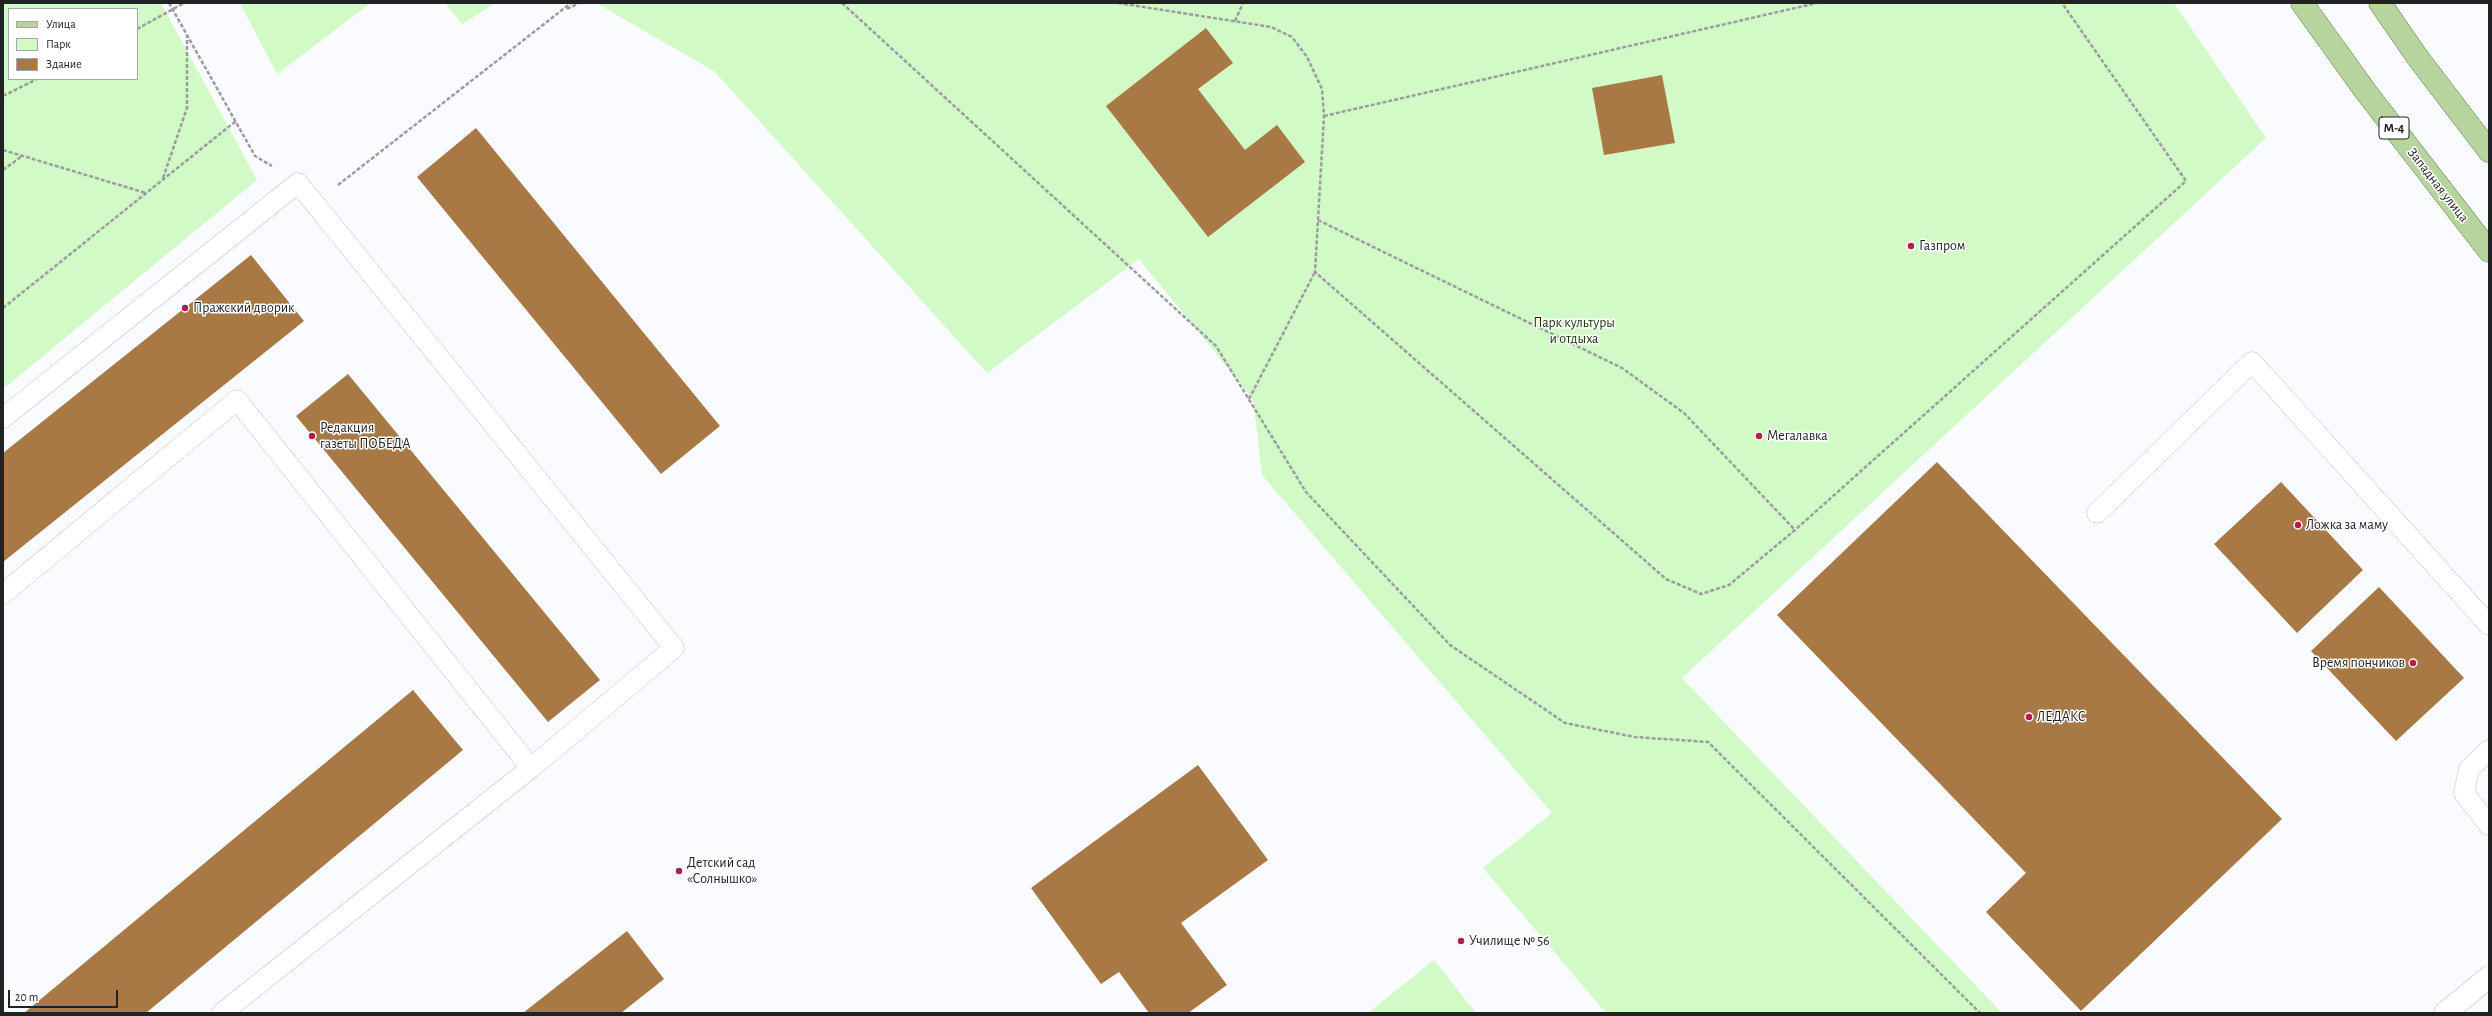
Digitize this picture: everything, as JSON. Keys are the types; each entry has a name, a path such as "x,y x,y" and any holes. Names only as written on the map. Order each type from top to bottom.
{"main road":[{"name":"Западная улица","path":"2302,3 2366,92 2489,252"},
{"path":"2380,3 2418,58 2489,151"}],"street":[{"path":"2445,1013 2489,978"}],"lane":[{"path":"3,418 298,183 674,648 531,768 222,1013"},
{"path":"2096,513 2252,362 2489,624"},
{"path":"3,594 237,400 531,768"},
{"path":"2489,750 2469,769 2464,793 2489,825"}],"path":[{"path":"169,3 255,156 298,183"},
{"path":"138,28 184,3"},
{"path":"314,204 566,9 571,3"},
{"path":"566,9 579,3"},
{"path":"842,3 1216,346 1306,492 1450,645 1565,723 1635,737 1708,742 1980,1013"},
{"path":"1118,3 1271,27 1292,37 1307,57 1322,89 1324,116 1315,272 1249,399"},
{"path":"1235,21 1243,3"},
{"path":"1324,116 1817,3"},
{"path":"1315,272 1666,579 1701,594 1729,585 1795,530 2186,181 2062,3"},
{"path":"163,179 186,108 187,35"},
{"path":"3,96 35,80"},
{"path":"3,308 236,121"},
{"path":"3,150 146,193"},
{"path":"3,170 22,156"},
{"path":"1318,220 1622,368 1684,413 1795,530"}],"green space":[{"path":"3,3 161,3 257,180 3,389"},
{"path":"240,3 371,3 277,74"},
{"path":"445,3 496,3 462,24"},
{"name":"Парк культуры и отдыха","path":"596,3 2174,3 2266,138 1682,678 2002,1013 1606,1013 1483,868 1552,813 1262,475 1253,399 1139,259 987,373 714,71"},
{"path":"1434,960 1476,1013 1368,1013"}],"building":[{"path":"1206,28 1233,63 1198,89 1245,150 1277,125 1305,162 1208,237 1106,106"},
{"path":"1662,75 1675,143 1604,155 1592,88"},
{"path":"476,128 720,426 661,474 417,177"},
{"path":"251,255 304,321 3,562 3,453"},
{"path":"348,374 600,680 548,722 296,416"},
{"name":"ЛЕДАКС","path":"1937,462 2282,819 2081,1011 1986,912 2026,873 1777,615"},
{"path":"2281,482 2363,570 2297,633 2214,544"},
{"path":"2379,587 2464,678 2396,741 2311,651"},
{"path":"413,690 463,750 146,1013 24,1013"},
{"path":"1198,765 1268,860 1181,923 1227,985 1188,1013 1149,1013 1119,972 1101,984 1031,888"},
{"path":"627,931 664,979 621,1013 523,1013"}],"place":[{"name":"Газпром","path":"1911,246"},
{"name":"Пражский дворик","path":"185,308"},
{"name":"Редакция газеты ПОБЕДА","path":"312,436"},
{"name":"Мегалавка","path":"1759,436"},
{"name":"Ложка за маму","path":"2298,525"},
{"name":"Время пончиков","path":"2413,663"},
{"name":"ЛЕДАКС","path":"2029,717"},
{"name":"Детский сад «Солнышко»","path":"679,871"},
{"name":"Училище № 56","path":"1461,941"}]}
